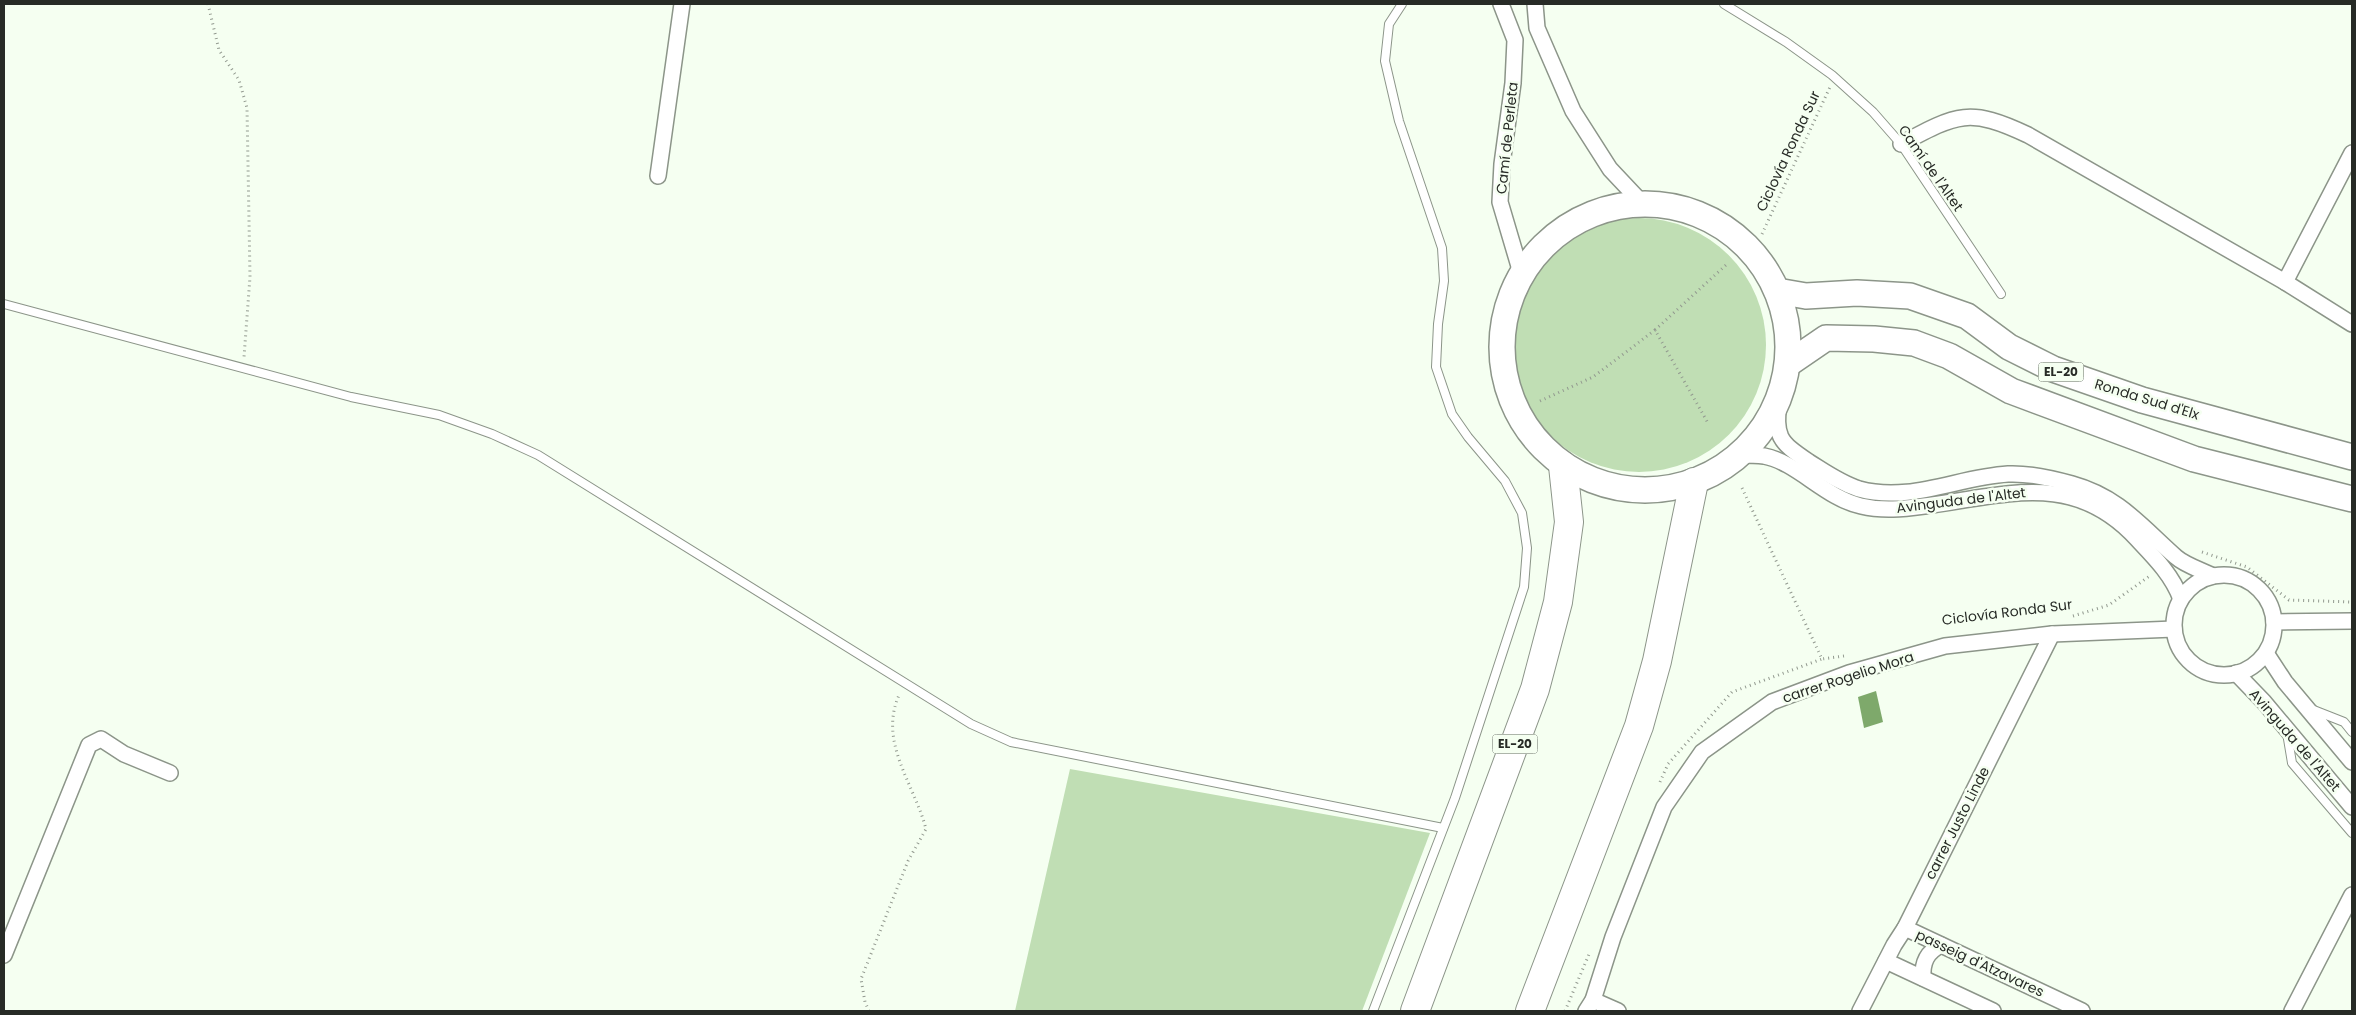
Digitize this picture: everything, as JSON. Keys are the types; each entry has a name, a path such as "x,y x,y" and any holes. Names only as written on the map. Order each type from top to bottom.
{"highway":[{"path":"1642,203 1684,209 1723,226 1755,254 1777,291 1788,327 1788,364 1779,400 1738,455 1731,462 1694,482 1650,491 1604,485 1563,466 1525,427 1504,378 1502,324 1520,273 1552,236 1594,212 1642,203"},
{"name":"Ronda Sud d'Elx","path":"1777,291 1806,296 1857,293 1910,296 1967,316 2009,347 2054,369 2142,400 2352,457"},
{"name":"EL-20","path":"1788,364 1826,338 1874,339 1914,343 1949,356 2011,391 2194,459 2352,499"},
{"name":"EL-20","path":"1415,1011 1538,679 1558,602 1568,522 1563,466"},
{"path":"1530,1011 1639,726 1657,661 1694,482"}],"street":[{"path":"658,176 682,4"},
{"name":"Camí de Perleta","path":"1501,4 1515,40 1513,83 1502,164 1500,202 1520,273"},
{"path":"1535,4 1537,28 1572,111 1610,169 1642,203"},
{"path":"1902,144 1944,121 1964,116 1998,121 2028,136 2285,282 2352,324"},
{"path":"2285,282 2352,153"},
{"name":"Avinguda de l'Altet","path":"1779,400 1776,426 1782,440 1834,479 1859,489 1889,494 1925,491 1966,481 2008,474 2043,476 2074,484 2110,500 2126,510 2144,526 2157,542 2177,558 2213,576"},
{"name":"Avinguda de l'Altet","path":"1738,455 1765,456 1791,468 1836,497 1860,506 1880,509 1901,510 1995,494 2027,491 2064,495 2085,501 2112,515 2130,531 2165,569 2175,583 2180,600"},
{"path":"2228,575 2253,584 2267,598 2274,622 2273,636 2266,653 2254,665 2236,673 2211,673 2195,666 2180,648 2174,629 2174,616 2180,600 2193,585 2213,576 2228,575"},
{"path":"2274,622 2352,621"},
{"name":"carrer Rogelio Mora","path":"1590,1006 1613,937 1664,807 1702,752 1772,702 1849,673 1944,646 2052,634 2174,629"},
{"name":"carrer Justo Linde","path":"1860,1011 1905,928 2052,634"},
{"name":"Avinguda de l'Altet","path":"2266,653 2285,682 2352,762"},
{"name":"Avinguda de l'Altet","path":"2236,673 2287,729 2352,807"},
{"path":"4,955 88,745 101,739 124,754 170,773"},
{"path":"2292,1011 2352,895"},
{"name":"passeig d'Atzavares","path":"1905,928 2082,1011"},
{"path":"1923,978 1924,960 1932,950 1941,945"},
{"path":"1886,961 1993,1011"},
{"path":"1590,1006 1618,1011"}],"lane":[{"path":"1374,1011 1443,828 1524,587 1527,548 1522,513 1505,481 1452,414 1436,367 1438,324 1444,281 1442,248 1399,121 1385,61 1390,24 1402,4"},
{"name":"Camí de l'Altet","path":"1724,4 1786,42 1835,77 1873,112 1902,144 2001,294"},
{"path":"4,304 351,396 439,415 492,434 530,451 971,724 1012,742 1443,828"},
{"path":"2306,707 2344,722 2352,732"},
{"path":"2287,729 2292,763 2352,833"}],"path":[{"path":"208,4 219,50 239,80 247,108 250,277 243,368"},
{"name":"Ciclovía Ronda Sur","path":"1762,234 1835,77"},
{"path":"1540,401 1593,377 1655,330 1726,265"},
{"path":"1655,330 1708,423"},
{"path":"1742,488 1822,660 1852,654"},
{"path":"2177,558 2189,548 2247,567 2289,600 2352,602"},
{"name":"Ciclovía Ronda Sur","path":"2065,619 2109,606 2156,572 2165,569"},
{"path":"869,1011 865,1002 861,979 904,870 926,829 922,811 896,752 892,725 893,707 904,683"}],"shaded area":[{"path":"1639,218 1676,223 1710,239 1729,255 1745,274 1761,308 1766,345 1761,382 1745,416 1729,435 1710,451 1676,467 1639,472 1602,467 1568,451 1549,435 1533,416 1517,382 1512,345 1517,308 1533,274 1549,255 1568,239 1602,223"},
{"path":"1876,691 1883,722 1864,728 1858,697"},
{"path":"1070,769 1430,833 1362,1011 1015,1011"}]}
